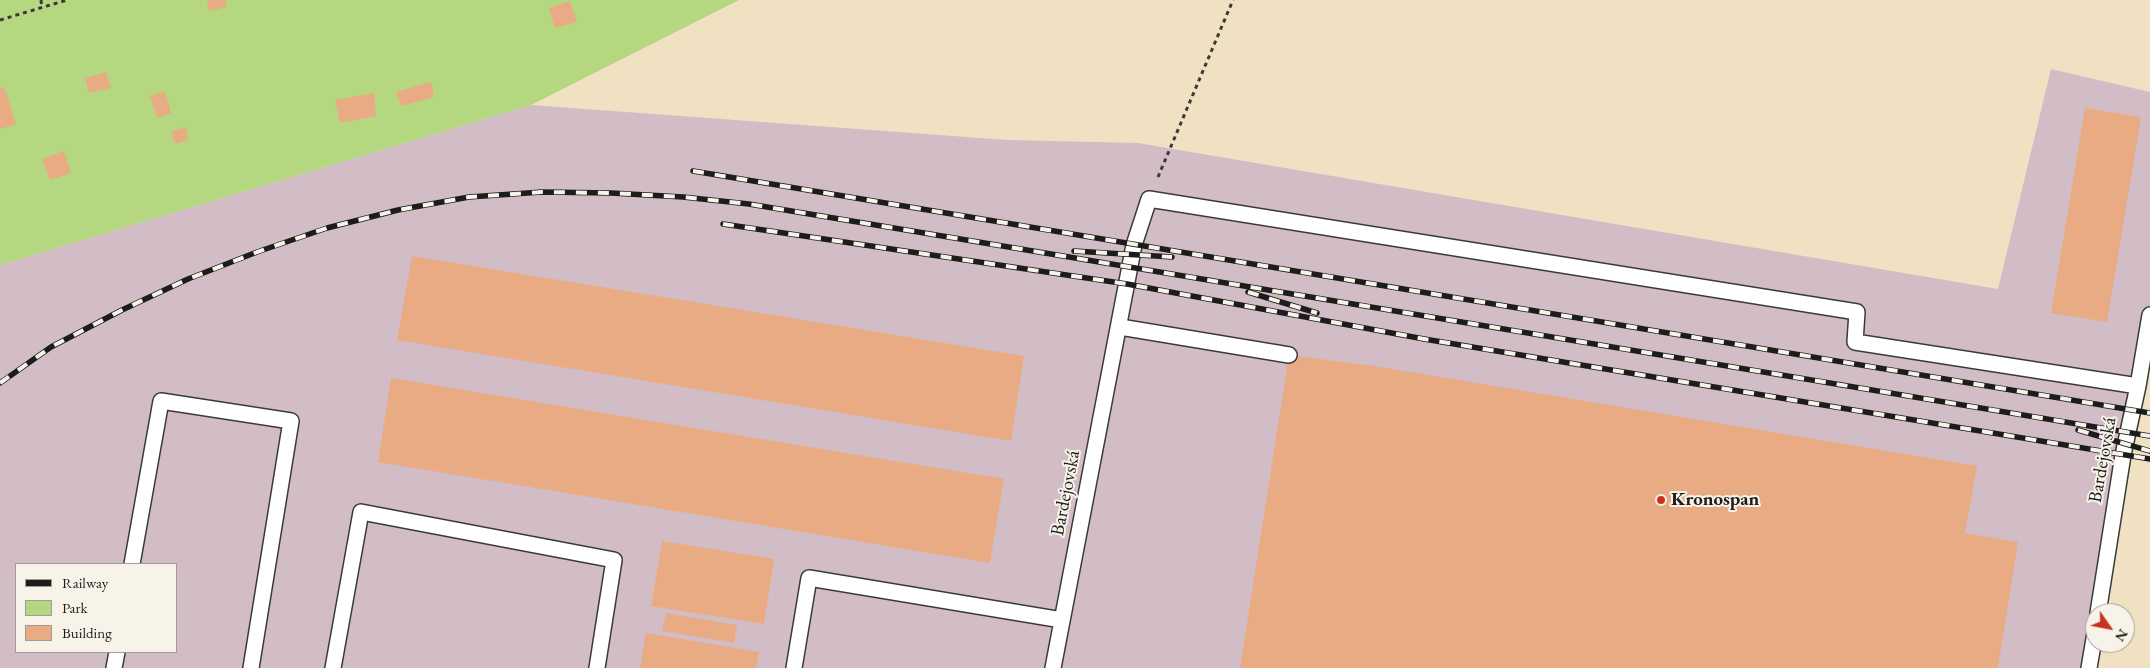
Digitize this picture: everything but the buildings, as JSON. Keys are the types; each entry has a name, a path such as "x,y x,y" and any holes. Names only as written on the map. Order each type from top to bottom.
{"lane":[{"name":"Bardejovská","path":"1054,668 1120,327 1134,244 1149,199"},
{"path":"1149,199 1857,312 1855,342 2138,386"},
{"name":"Bardejovská","path":"2100,603 2123,455 2138,386 2150,315"},
{"path":"1120,327 1289,354"},
{"path":"132,563 161,401 291,421 251,668"},
{"path":"334,668 361,512 614,560 597,668"},
{"path":"794,668 809,578 1062,620"},
{"path":"114,668 116,653"},
{"path":"2089,668 2092,653"}],"path":[{"path":"40,0 42,8"},
{"path":"0,20 67,0"},
{"path":"1149,199 1233,0"}],"shaded area":[{"path":"2051,69 2150,92 2150,350 2107,603 2085,603 2085,653 2095,653 2095,668 0,668 0,265 531,105 1008,140 1138,143 1998,289"}],"green space":[{"path":"0,0 739,0 531,105 0,265"}],"railway":[{"path":"693,171 2150,413"},
{"path":"0,383 51,347 122,310 188,279 257,252 327,228 398,210 469,197 542,192 611,193 683,197 749,204 2150,436"},
{"path":"723,224 1127,284 1424,339 2150,459"},
{"path":"1074,251 1172,257"},
{"path":"1248,292 1317,313"},
{"path":"2078,430 2150,451"}],"place":[{"name":"Kronospan","path":"1661,500"}]}
